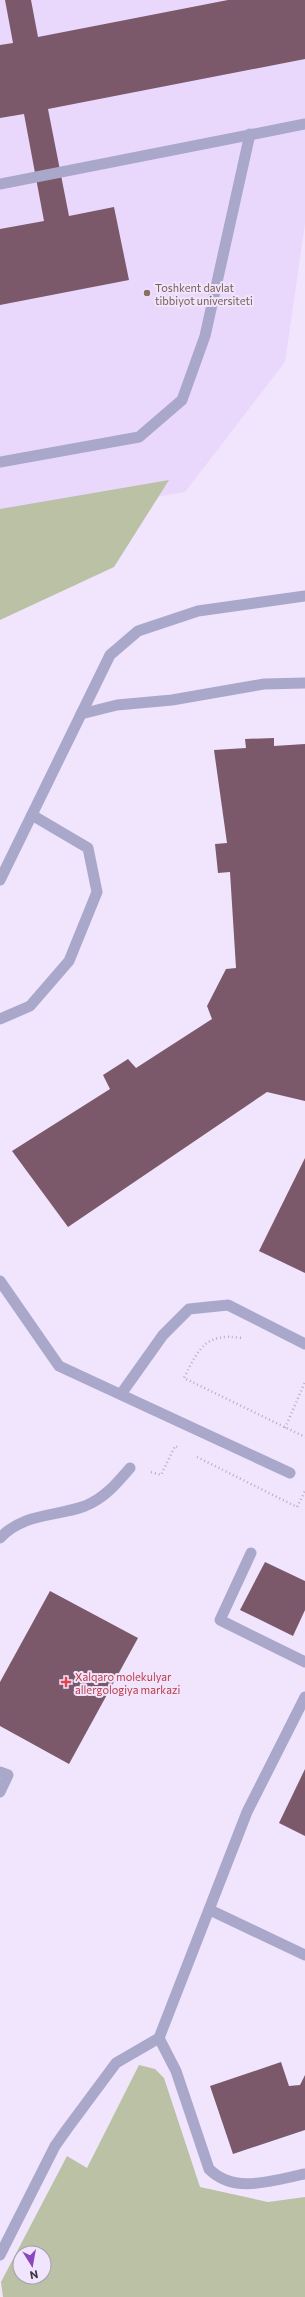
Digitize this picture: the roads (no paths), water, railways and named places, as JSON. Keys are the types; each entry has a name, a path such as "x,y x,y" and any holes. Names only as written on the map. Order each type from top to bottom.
{"lane":[{"path":"0,184 305,124"},
{"path":"0,462 139,437 182,400 205,336 250,134"},
{"path":"0,880 110,655 138,631 198,611 305,596"},
{"path":"81,714 117,705 172,700 264,684 305,683"},
{"path":"0,1019 30,1006 69,961 97,892 88,848 32,815"},
{"path":"0,1281 59,1366 290,1473"},
{"path":"121,1394 163,1335 189,1309 228,1305 305,1344"},
{"path":"0,1538 10,1527 37,1517 86,1506 109,1493 130,1468"},
{"path":"251,1553 220,1620 305,1662"},
{"path":"0,2255 55,2146 67,2129 116,2063 159,2038 248,1812 305,1697"},
{"path":"0,1772 8,1776 0,1792"},
{"path":"210,1910 305,1955"},
{"path":"159,2038 176,2071 209,2169 217,2178 228,2183 249,2184 305,2174"}],"place":[{"name":"Toshkent davlat tibbiyot universiteti","path":"147,293"},
{"name":"Xalqaro molekulyar allergologiya markazi","path":"66,1682"}]}
